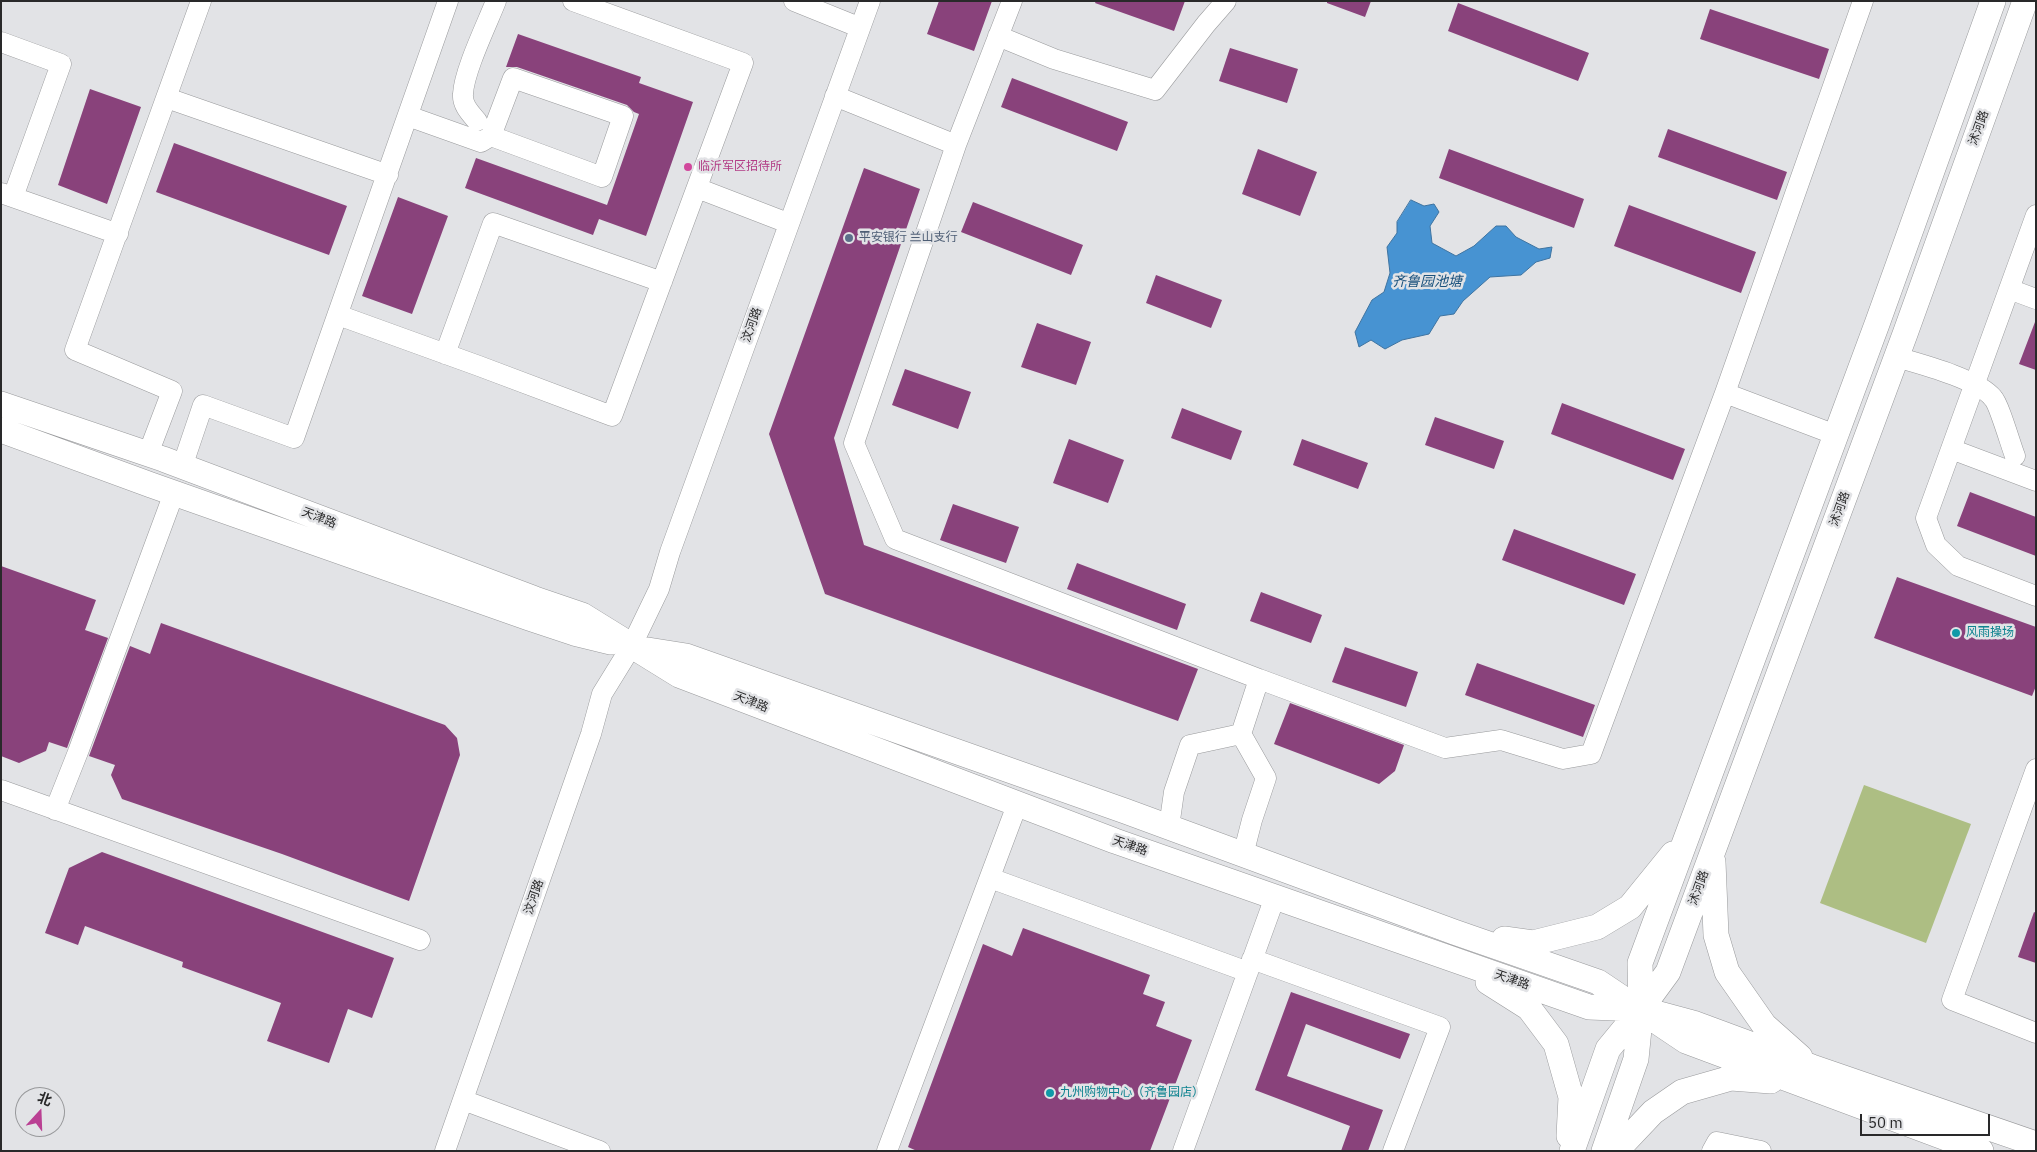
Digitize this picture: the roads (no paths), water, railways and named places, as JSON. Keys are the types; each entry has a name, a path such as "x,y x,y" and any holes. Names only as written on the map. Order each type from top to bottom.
{"main road":[{"name":"沭河路","path":"1604,1151 1636,1059 1641,1010 1640,963 1836,435 1993,1"},
{"name":"沭河路","path":"1572,1151 1608,1049 1641,1010 1668,972 1896,357 2025,1"},
{"name":"天津路","path":"1,404 148,454 582,615 678,675 1018,805 1589,1007 1641,1010"},
{"name":"天津路","path":"1,430 174,493 574,633 686,656 1169,827 1454,932 1598,982 1686,1041 2036,1144"},
{"path":"1454,932 1533,943 1597,927 1630,907 1686,838"},
{"path":"1713,850 1716,935 1727,972 1764,1025 1806,1075"},
{"path":"1452,959 1529,1008 1556,1044 1571,1097 1568,1151"},
{"name":"天津路","path":"1806,1075 1981,1151"},
{"path":"1616,1151 1653,1112 1682,1092 1731,1078 1806,1075"}],"street":[{"path":"148,454 172,391 74,350 118,234 201,1"},
{"path":"182,467 203,405 294,438 448,1"},
{"path":"477,121 467,110 462,95 467,74 496,1"},
{"path":"338,315 612,416 743,63 573,1"},
{"path":"794,1 851,24"},
{"name":"汶河路","path":"454,1151 599,738 611,698 631,646 647,586 859,1"},
{"name":"汶河路","path":"444,1151 591,734 602,694 631,646 659,589 670,552 870,1"},
{"path":"1012,1 956,145 854,443 895,539 1259,679 1446,748 1501,740 1563,759 1591,754 1724,393 1863,1"},
{"path":"998,36 1054,59 1155,90 1226,1"},
{"path":"1,42 61,64 7,195 118,234"},
{"path":"408,116 481,142 492,136 513,78 623,116 602,177 492,136"},
{"path":"835,96 956,145"},
{"path":"167,98 388,175"},
{"path":"697,188 780,220"},
{"path":"2036,215 1926,518 1936,545 1958,566 2036,596"},
{"path":"445,354 493,223 662,282"},
{"path":"2009,288 2036,299"},
{"path":"1896,357 1937,368 1974,384 1994,398 2015,456"},
{"path":"1724,393 1836,435"},
{"path":"1951,449 2036,481"},
{"path":"55,810 174,493"},
{"path":"1243,855 1266,778 1240,734 1259,679"},
{"path":"1169,827 1174,792 1190,745 1240,734"},
{"path":"2036,769 1952,1000 2036,1033"},
{"path":"1,790 420,940"},
{"path":"887,1151 1018,805"},
{"path":"990,878 1440,1027 1393,1151"},
{"path":"1183,1151 1275,897"},
{"path":"471,1103 600,1151"},
{"path":"1712,1151 1717,1142 1761,1151"}],"water":[{"name":"齐鲁园池塘","path":"1411,200 1424,206 1434,204 1439,212 1430,226 1432,243 1456,256 1474,246 1496,226 1506,226 1516,237 1539,249 1552,247 1550,258 1536,262 1521,275 1490,277 1463,301 1454,314 1440,316 1429,334 1402,340 1385,349 1371,340 1359,347 1355,332 1372,300 1384,292 1390,273 1387,247 1397,233 1397,222"}],"place":[{"name":"临沂军区招待所","path":"688,167"},
{"name":"平安银行 兰山支行","path":"849,238"},
{"name":"风雨操场","path":"1956,633"},
{"name":"九州购物中心（齐鲁园店）","path":"1050,1093"}]}
